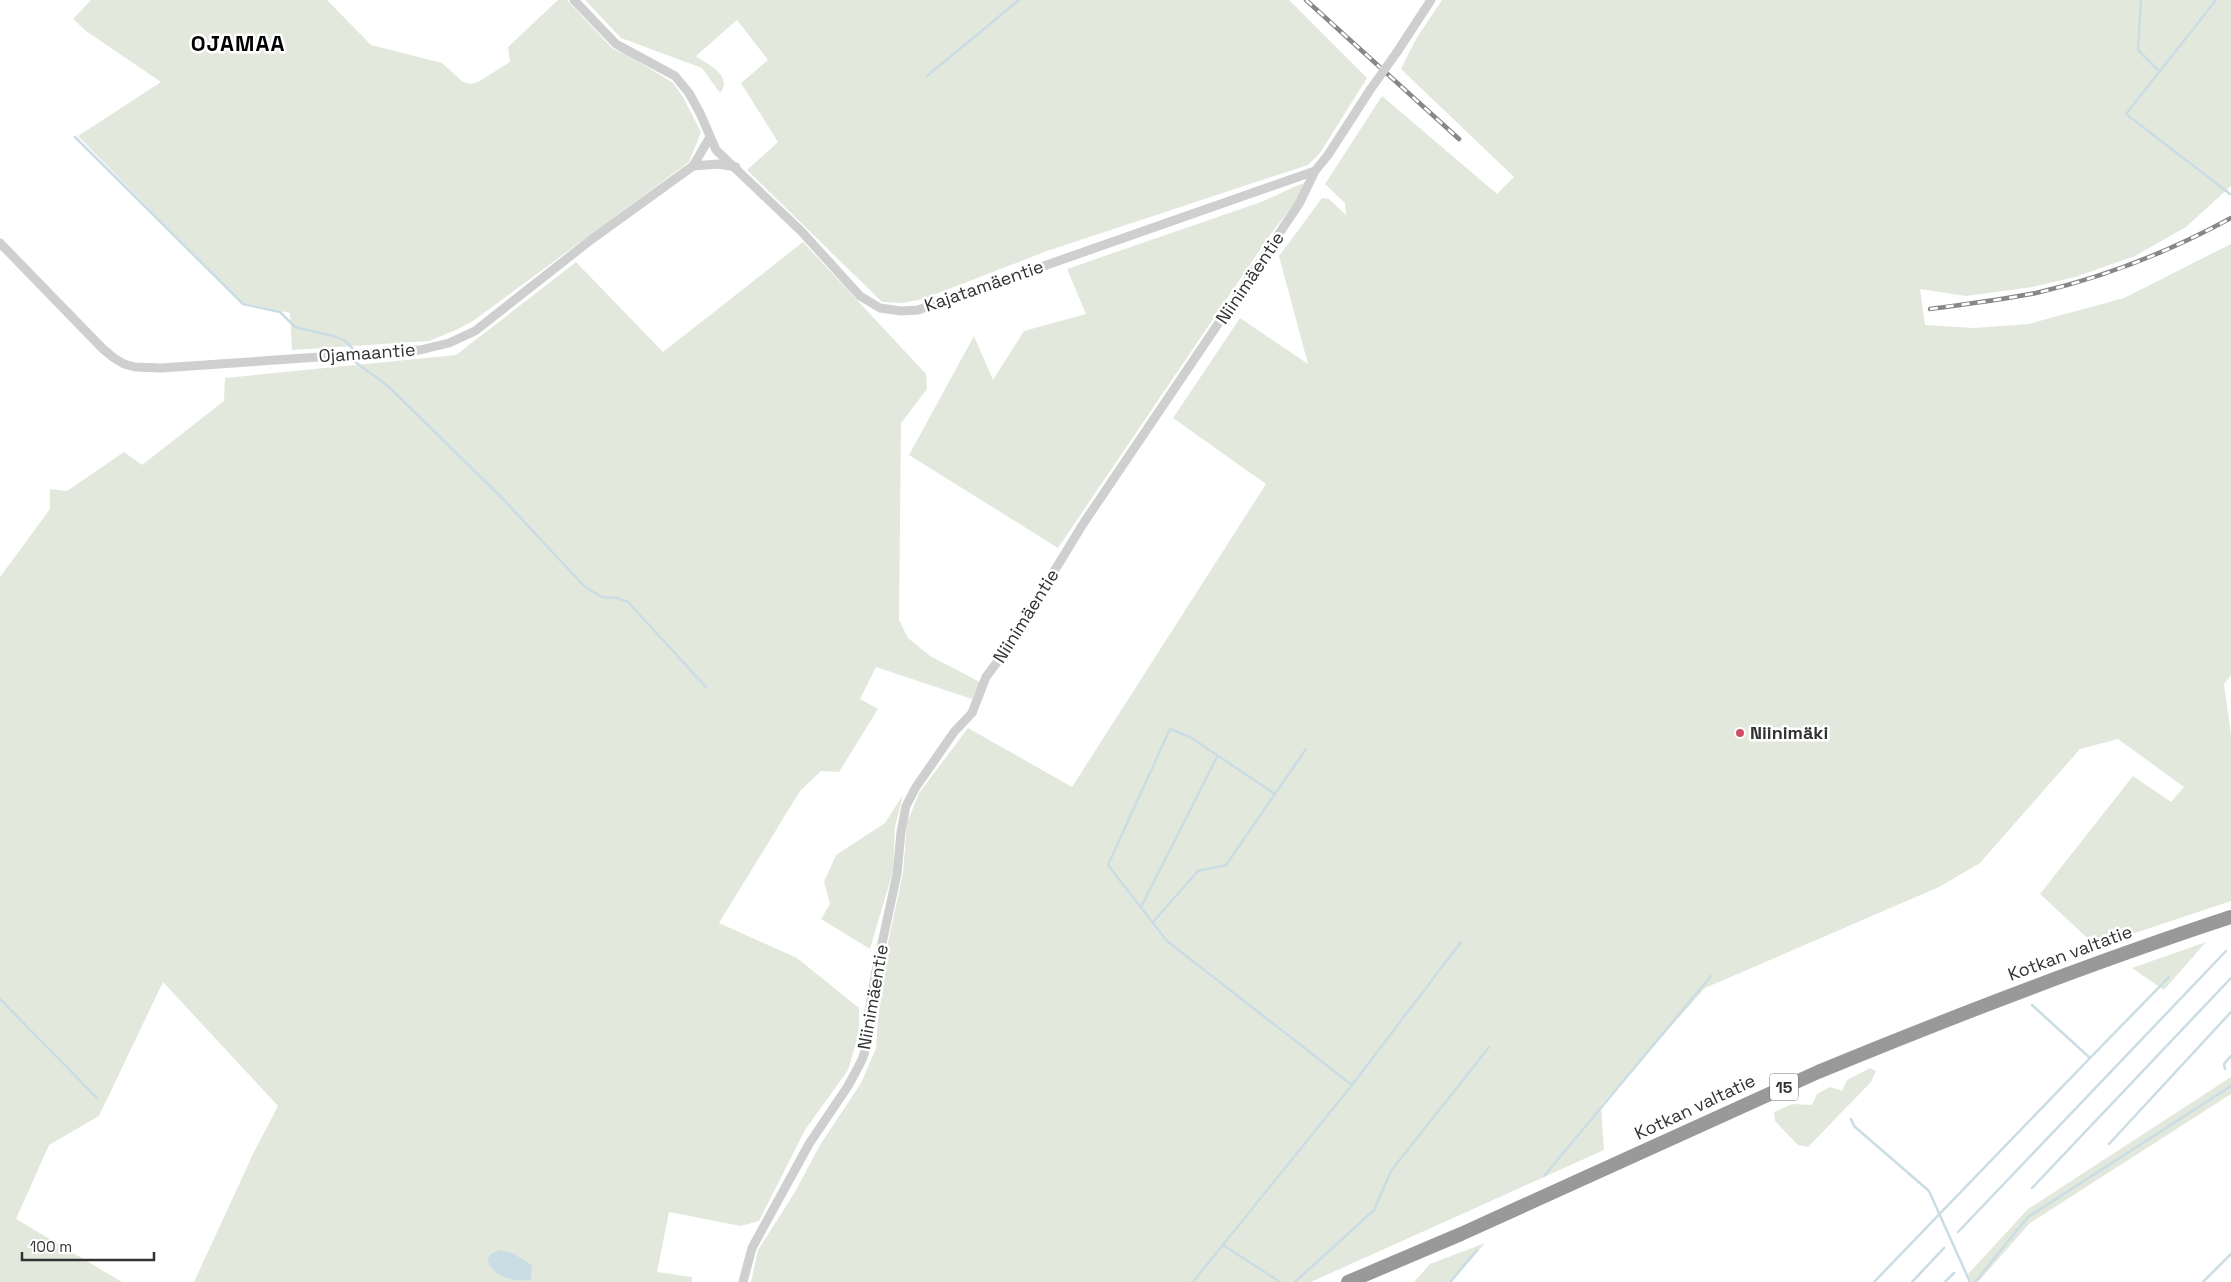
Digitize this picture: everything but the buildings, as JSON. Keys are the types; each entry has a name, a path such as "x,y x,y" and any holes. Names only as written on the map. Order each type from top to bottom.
{"highway":[{"name":"Kotkan valtatie","path":"1348,1282 1461,1234 1818,1072 1904,1036 2006,996 2154,942 2231,917"}],"street":[{"name":"Kajatamäentie","path":"574,0 616,44 675,76 694,102 716,150 802,232 860,296 880,308 901,311 918,310 1315,170"},
{"name":"Niinimäentie","path":"743,1282 752,1248 809,1144 852,1080 868,1042 869,1011 897,874 900,832 906,806 916,787 954,732 972,713 986,677 1006,650 1083,524 1299,204 1315,170 1328,156 1431,0"},
{"name":"Ojamaantie","path":"0,242 103,349 124,364 134,367 161,368 420,350 449,342 475,331 592,239 693,166 710,137"},
{"path":"693,166 718,164 736,167"}],"shaded area":[{"path":"91,0 327,0 371,45 442,63 463,82 471,84 478,82 510,62 508,47 558,0 567,0 613,49 630,56 673,83 683,97 701,132 689,162 473,321 429,341 292,350 290,313 240,302 78,136 161,82 86,31 73,19"},
{"path":"585,0 1289,0 1367,78 1320,153 1308,165 1047,251 923,299 902,303 882,302 747,170 778,142 741,83 768,60 737,20 696,56 721,76 724,81 720,93 702,68 621,38"},
{"path":"1442,0 2231,0 2231,186 2186,227 2135,256 2075,277 2033,287 1966,296 1920,289 1925,325 1974,328 2028,324 2124,298 2231,244 2231,675 2224,684 2231,735 2231,901 2096,946 2040,894 2133,776 2171,802 2184,787 2118,739 2080,749 1980,863 1939,887 1705,988 1601,1105 1604,1150 1311,1282 751,1282 758,1250 795,1192 820,1145 861,1083 876,1048 881,975 903,873 907,823 919,793 968,728 1072,787 1266,484 1173,418 1240,318 1308,364 1279,256 1322,198 1329,199 1346,215 1345,203 1325,184 1382,96 1497,194 1514,177 1401,69 1416,39"},
{"path":"1303,183 1304,191 1270,235 1058,548 909,455 974,336 993,380 1024,331 1086,314 1067,269 1261,202"},
{"path":"803,242 926,374 927,389 901,423 899,620 908,638 930,656 980,682 972,699 876,667 860,699 878,709 839,772 821,771 800,791 719,923 797,958 859,1008 859,1033 848,1070 805,1130 759,1221 741,1226 669,1212 657,1272 692,1277 692,1282 194,1282 254,1152 278,1106 163,982 99,1116 49,1145 16,1219 122,1282 0,1282 0,577 50,509 50,489 67,491 124,452 142,465 224,401 225,378 456,355 576,262 663,352"},
{"path":"903,795 895,827 893,871 870,949 821,919 830,904 824,882 836,855 885,823"},
{"path":"2206,942 2164,990 2132,968"},
{"path":"1870,1068 1876,1071 1871,1082 1808,1147 1798,1145 1775,1121 1774,1112 1792,1104 1812,1105 1817,1094 1830,1087 1842,1091 1847,1080"},
{"path":"2231,1077 2231,1094 2030,1223 1978,1282 1971,1282 1968,1274 2028,1209"},
{"path":"1485,1243 1452,1282 1414,1282 1430,1264"},
{"path":"500,1250 512,1253 532,1265 531,1280 511,1279 494,1271 487,1260 492,1253"}],"waterway":[{"path":"927,76 1019,0"},
{"path":"2141,0 2138,50 2159,71"},
{"path":"2216,0 2126,114 2230,194"},
{"path":"75,137 243,304 280,312 295,327 337,337 345,341 354,350"},
{"path":"354,361 388,386 503,499 585,587 602,597 617,598 628,602 706,687"},
{"path":"1275,794 1190,737 1170,729 1108,865 1167,941 1352,1085"},
{"path":"1153,922 1198,871 1226,865 1306,749"},
{"path":"1141,907 1217,757"},
{"path":"1193,1282 1352,1085 1461,942"},
{"path":"1958,1232 2226,951"},
{"path":"1544,1176 1711,976"},
{"path":"2090,1058 2169,977"},
{"path":"2032,1188 2231,978"},
{"path":"0,999 97,1098"},
{"path":"1874,1282 2090,1058 2032,1005"},
{"path":"2109,1144 2231,1012"},
{"path":"1295,1282 1374,1210 1391,1171 1489,1047"},
{"path":"2225,1069 2224,1064 2231,1056"},
{"path":"1975,1282 2028,1217 2231,1086"},
{"path":"1851,1119 1854,1126 1929,1191 1970,1282"},
{"path":"1223,1245 1280,1282"},
{"path":"1912,1282 1944,1248"},
{"path":"1450,1282 1477,1250"},
{"path":"2203,1282 2231,1254"},
{"path":"1945,1282 1954,1273"}],"railway":[{"path":"1306,0 1459,139"},
{"path":"1930,309 1996,300 2062,287 2136,262 2184,242 2231,218"}],"place":[{"name":"Niinimäki","path":"1740,733"}],"district":[{"name":"OJAMAA","path":"238,43"}]}
